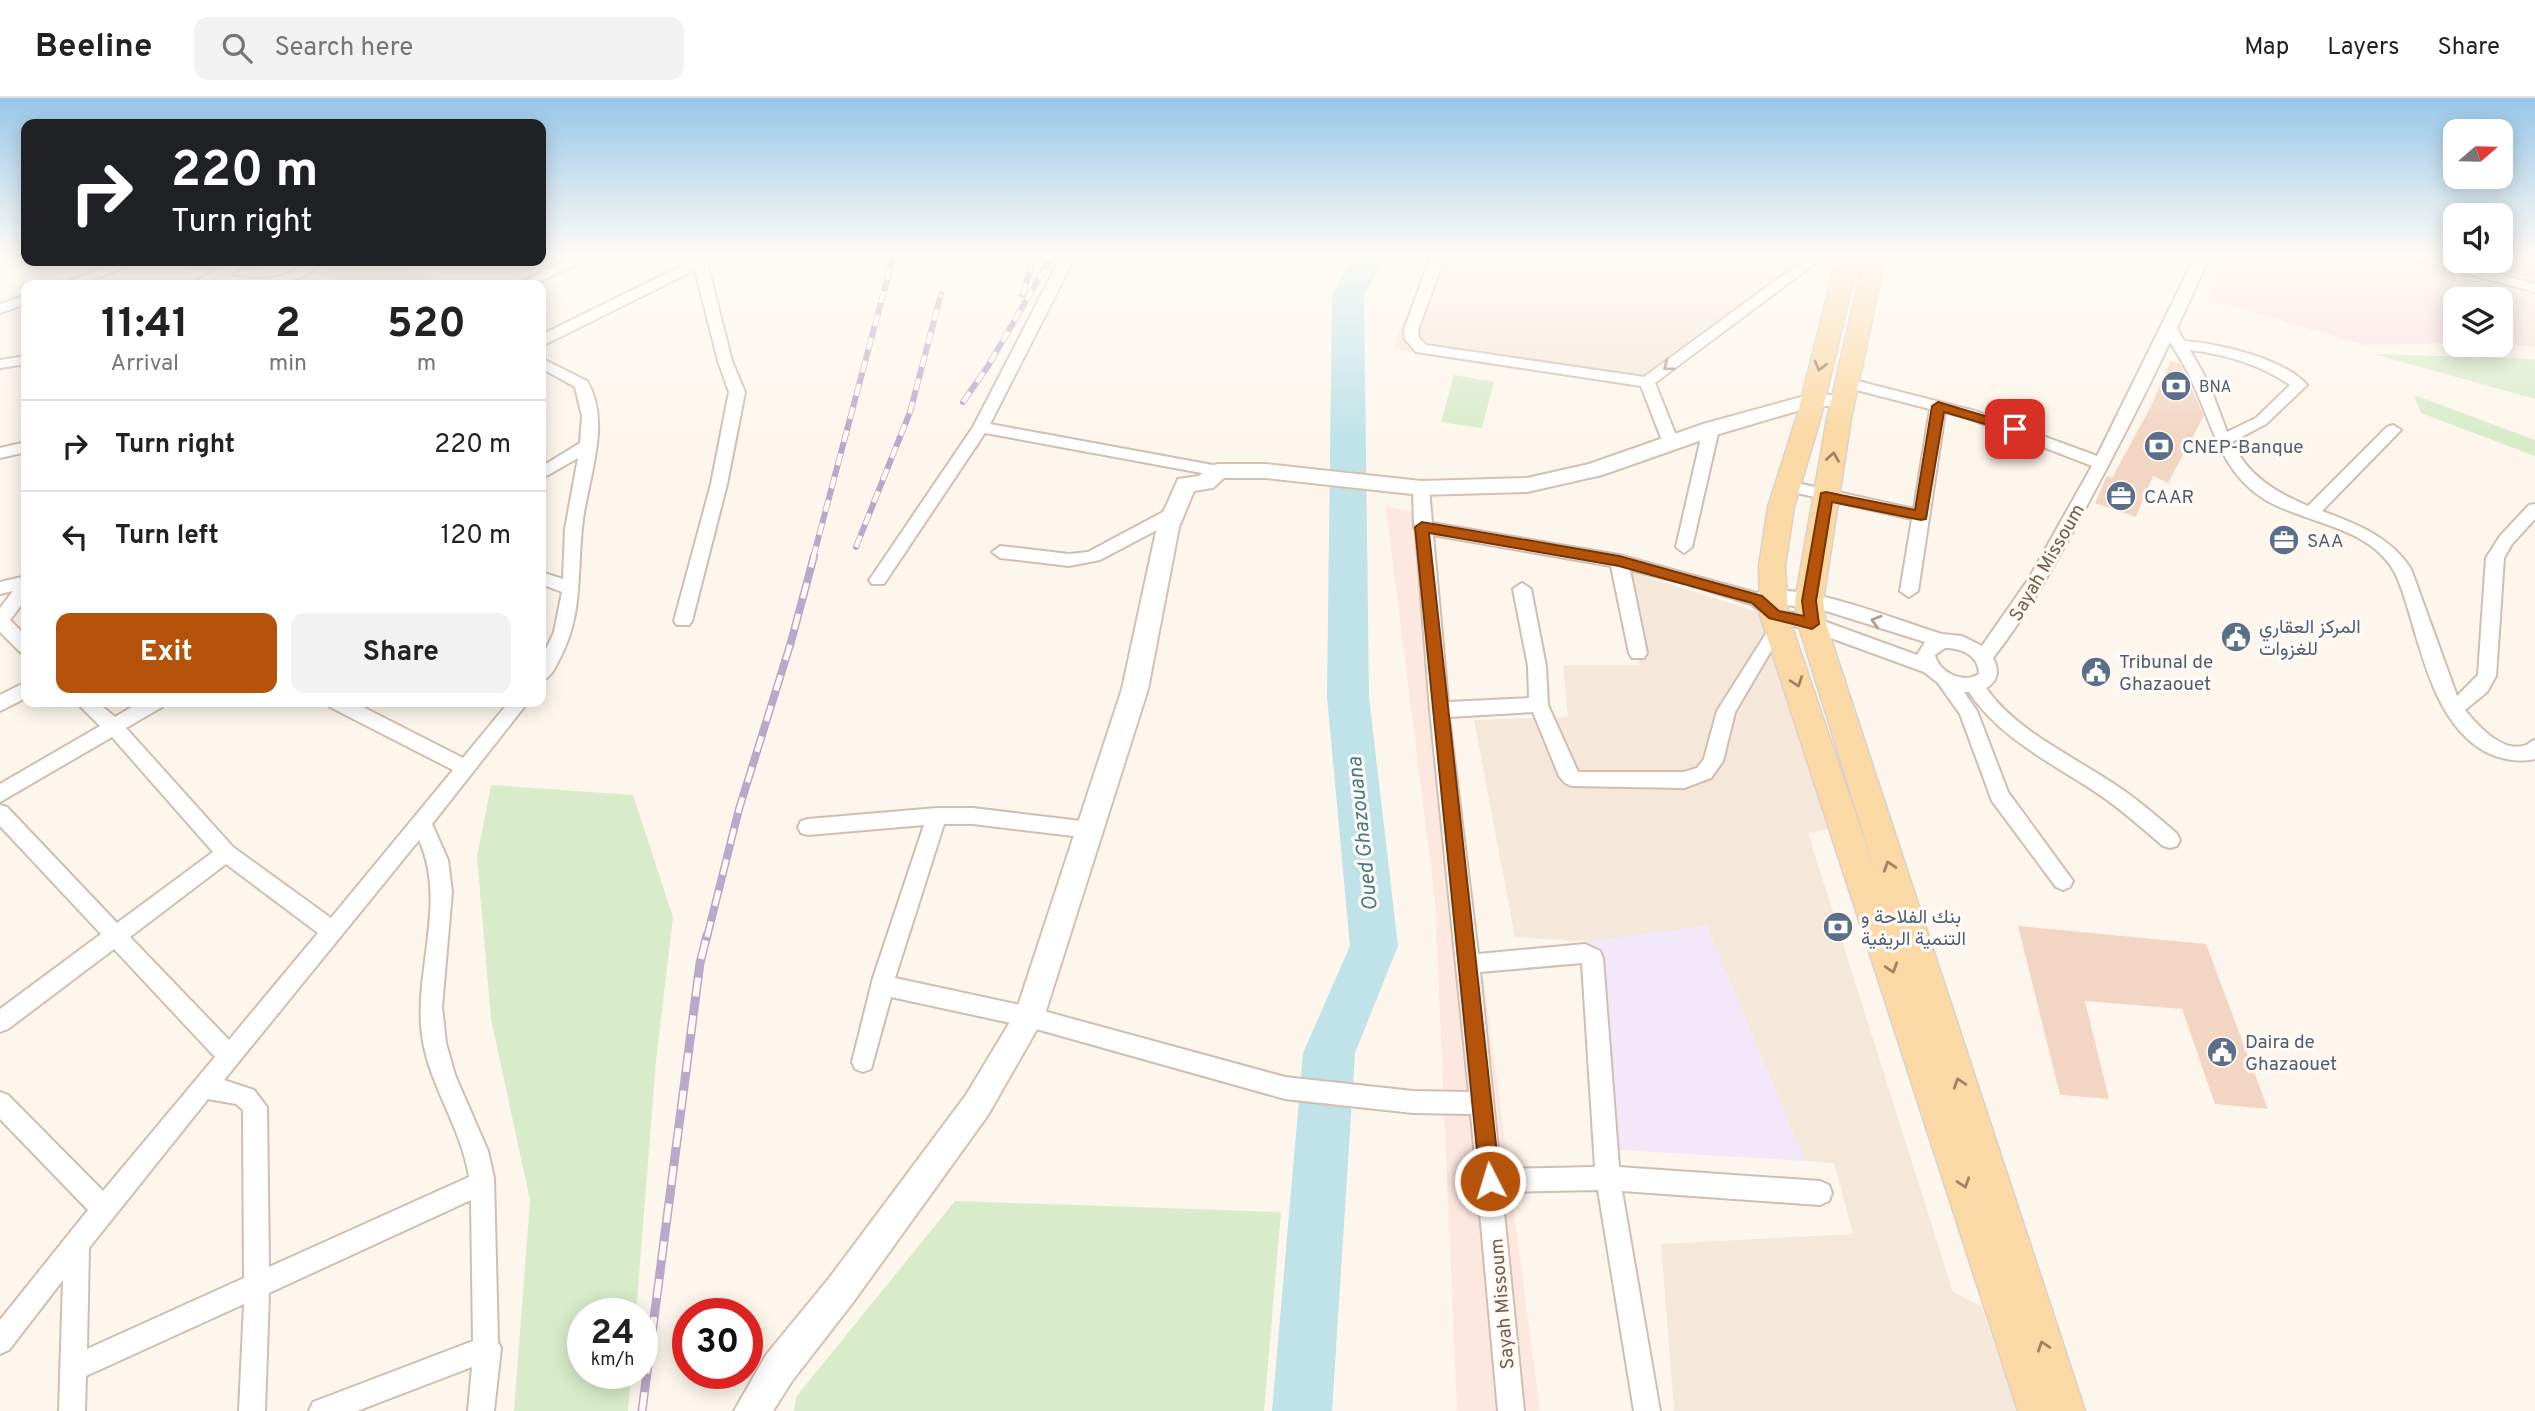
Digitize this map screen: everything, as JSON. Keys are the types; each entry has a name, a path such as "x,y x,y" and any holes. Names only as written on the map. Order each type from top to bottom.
{"main road":[{"path":"1839,314 1823,405 1826,497 1811,612 1860,774 1887,905 2051,1408"},
{"path":"1855,314 1823,405 1781,507 1772,566 1771,608 1828,774 1887,905"},
{"path":"752,1411 779,1368 842,1289 977,1105 1029,1017 1135,689 1168,527 1186,484 1205,483 1218,471 1265,471 1421,488 1527,485 1558,480 1637,456 1711,429 1823,405"},
{"path":"1828,774 1860,774"}],"street":[{"path":"546,338 590,314"},
{"path":"683,621 719,484 737,392 712,314"},
{"path":"878,580 981,427 1039,314"},
{"path":"1417,314 1411,330 1412,339 1421,349 1647,382 1739,314"},
{"name":"Sayah Missoum","path":"1984,656 2015,616 2102,464 2177,314"},
{"path":"2170,329 2200,382 2223,440 2247,476 2270,495 2371,540 2392,554 2402,569 2424,639 2454,709 2474,734 2491,747 2514,755 2531,753 2535,747"},
{"path":"2179,345 2207,347 2282,372 2299,385 2261,421 2223,440"},
{"path":"0,364 21,361"},
{"path":"546,365 582,384 586,392 589,419 573,527 572,589 564,629 546,663"},
{"path":"1647,382 1671,443"},
{"path":"1823,405 1938,406 2015,429 2102,464"},
{"path":"1909,591 1938,406"},
{"path":"981,427 1218,471"},
{"path":"1684,547 1711,429"},
{"path":"2310,513 2393,430"},
{"path":"546,471 586,446"},
{"path":"0,453 21,448"},
{"path":"1000,552 1069,560 1094,556 1170,516 1186,484"},
{"path":"1788,486 1826,497 1921,516"},
{"name":"Sayah Missoum","path":"1421,488 1422,527 1439,710 1468,964 1511,1411"},
{"path":"2454,709 2480,687 2487,676 2495,558 2535,509"},
{"path":"1422,527 1619,561 1771,608 1811,612 1969,646 1984,656 1988,662 1989,674 1986,679 1974,685 1937,673 1811,612"},
{"path":"1619,561 1638,653"},
{"path":"546,580 572,589"},
{"path":"0,588 21,586"},
{"path":"1522,589 1537,666 1539,705 1566,771 1572,778 1580,780 1671,780 1696,777 1704,773 1713,761 1726,711 1771,608"},
{"path":"21,592 0,621 21,642"},
{"path":"1942,641 1929,648 1926,653 1937,673 1968,711 1999,795 2063,881"},
{"path":"1974,685 1981,699 2021,733 2124,802 2170,840"},
{"path":"0,704 21,693"},
{"path":"1439,710 1539,705"},
{"path":"91,707 114,727 226,853 332,931"},
{"path":"0,794 147,707"},
{"path":"347,707 466,768"},
{"path":"0,1341 203,1087 515,707"},
{"path":"0,813 229,1056"},
{"path":"863,1062 884,982 937,816"},
{"path":"808,827 937,816 973,816 1090,830"},
{"path":"421,823 435,851 440,871 431,996 432,1028 439,1062 476,1153 482,1183 488,1348 481,1411"},
{"path":"0,1022 226,853"},
{"path":"1468,964 1585,953 1592,958 1608,1178 1647,1411"},
{"path":"884,982 886,986 1029,1017 1285,1088 1413,1101 1482,1103"},
{"path":"203,1087 244,1096 252,1101 255,1107 257,1284 252,1411"},
{"path":"0,1103 105,1210"},
{"path":"1490,1181 1608,1178 1820,1193"},
{"path":"75,1368 482,1183"},
{"path":"72,1411 77,1243"},
{"path":"322,1411 488,1348"},
{"path":"763,1411 779,1368"}],"shaded area":[{"path":"1407,314 1727,314 1635,381 1393,349"},
{"path":"2260,314 2443,314 2443,343 2364,345"},
{"path":"2513,314 2535,314 2535,348 2513,344"},
{"path":"1386,507 1423,513 1540,1411 1457,1411 1435,899"},
{"path":"1625,570 1761,613 1829,829 1808,833 1953,1292 1981,1306 2017,1411 1674,1411 1661,1244 1853,1234 1834,1163 1805,1161 1707,926 1592,942 1515,937 1474,720 1568,717 1563,665 1639,665"},
{"path":"1707,926 1805,1161 1620,1150 1583,942"}],"green space":[{"path":"2374,354 2535,359 2535,399"},
{"path":"1454,375 1494,382 1482,428 1441,422"},
{"path":"2414,395 2535,440 2535,456 2421,413"},
{"path":"491,785 633,795 673,917 656,1061 637,1298 567,1298 567,1389 630,1389 628,1411 514,1411 530,1200 491,1019 477,857"},
{"path":"955,1201 1281,1212 1264,1411 794,1411 796,1397"}],"building":[{"path":"2171,361 2180,364 2204,416 2168,483 2153,476 2136,517 2095,503 2107,476 2112,478 2150,408"},
{"name":"Daira de Ghazaouet","path":"2018,926 2206,944 2268,1109 2215,1104 2182,1009 2085,1001 2109,1099 2060,1095"}],"waterway":[{"name":"Oued Ghazouana","path":"1302,1411 1329,1053 1374,946 1348,697 1348,314"}],"railway":[{"path":"813,558 878,314"},
{"path":"856,547 910,412 936,314"},
{"path":"963,402 1018,314"},
{"path":"707,937 739,809 791,642 814,556"},
{"path":"642,1411 700,963 707,935"}],"place":[{"name":"BNA","path":"2176,386"},
{"name":"CNEP-Banque","path":"2159,446"},
{"name":"CAAR","path":"2121,496"},
{"name":"SAA","path":"2284,540"},
{"name":"المركز العقاري للغزوات","path":"2236,637"},
{"name":"Tribunal de Ghazaouet","path":"2096,672"},
{"name":"بنك الفلاحة و التنمية الريفية","path":"1838,927"},
{"name":"Daira de Ghazaouet","path":"2222,1052"}],"route":[{"path":"1490,1181 1422,527 1619,561 1757,600 1774,615 1812,624 1809,601 1826,497 1921,516 1938,406 2015,429"}]}
